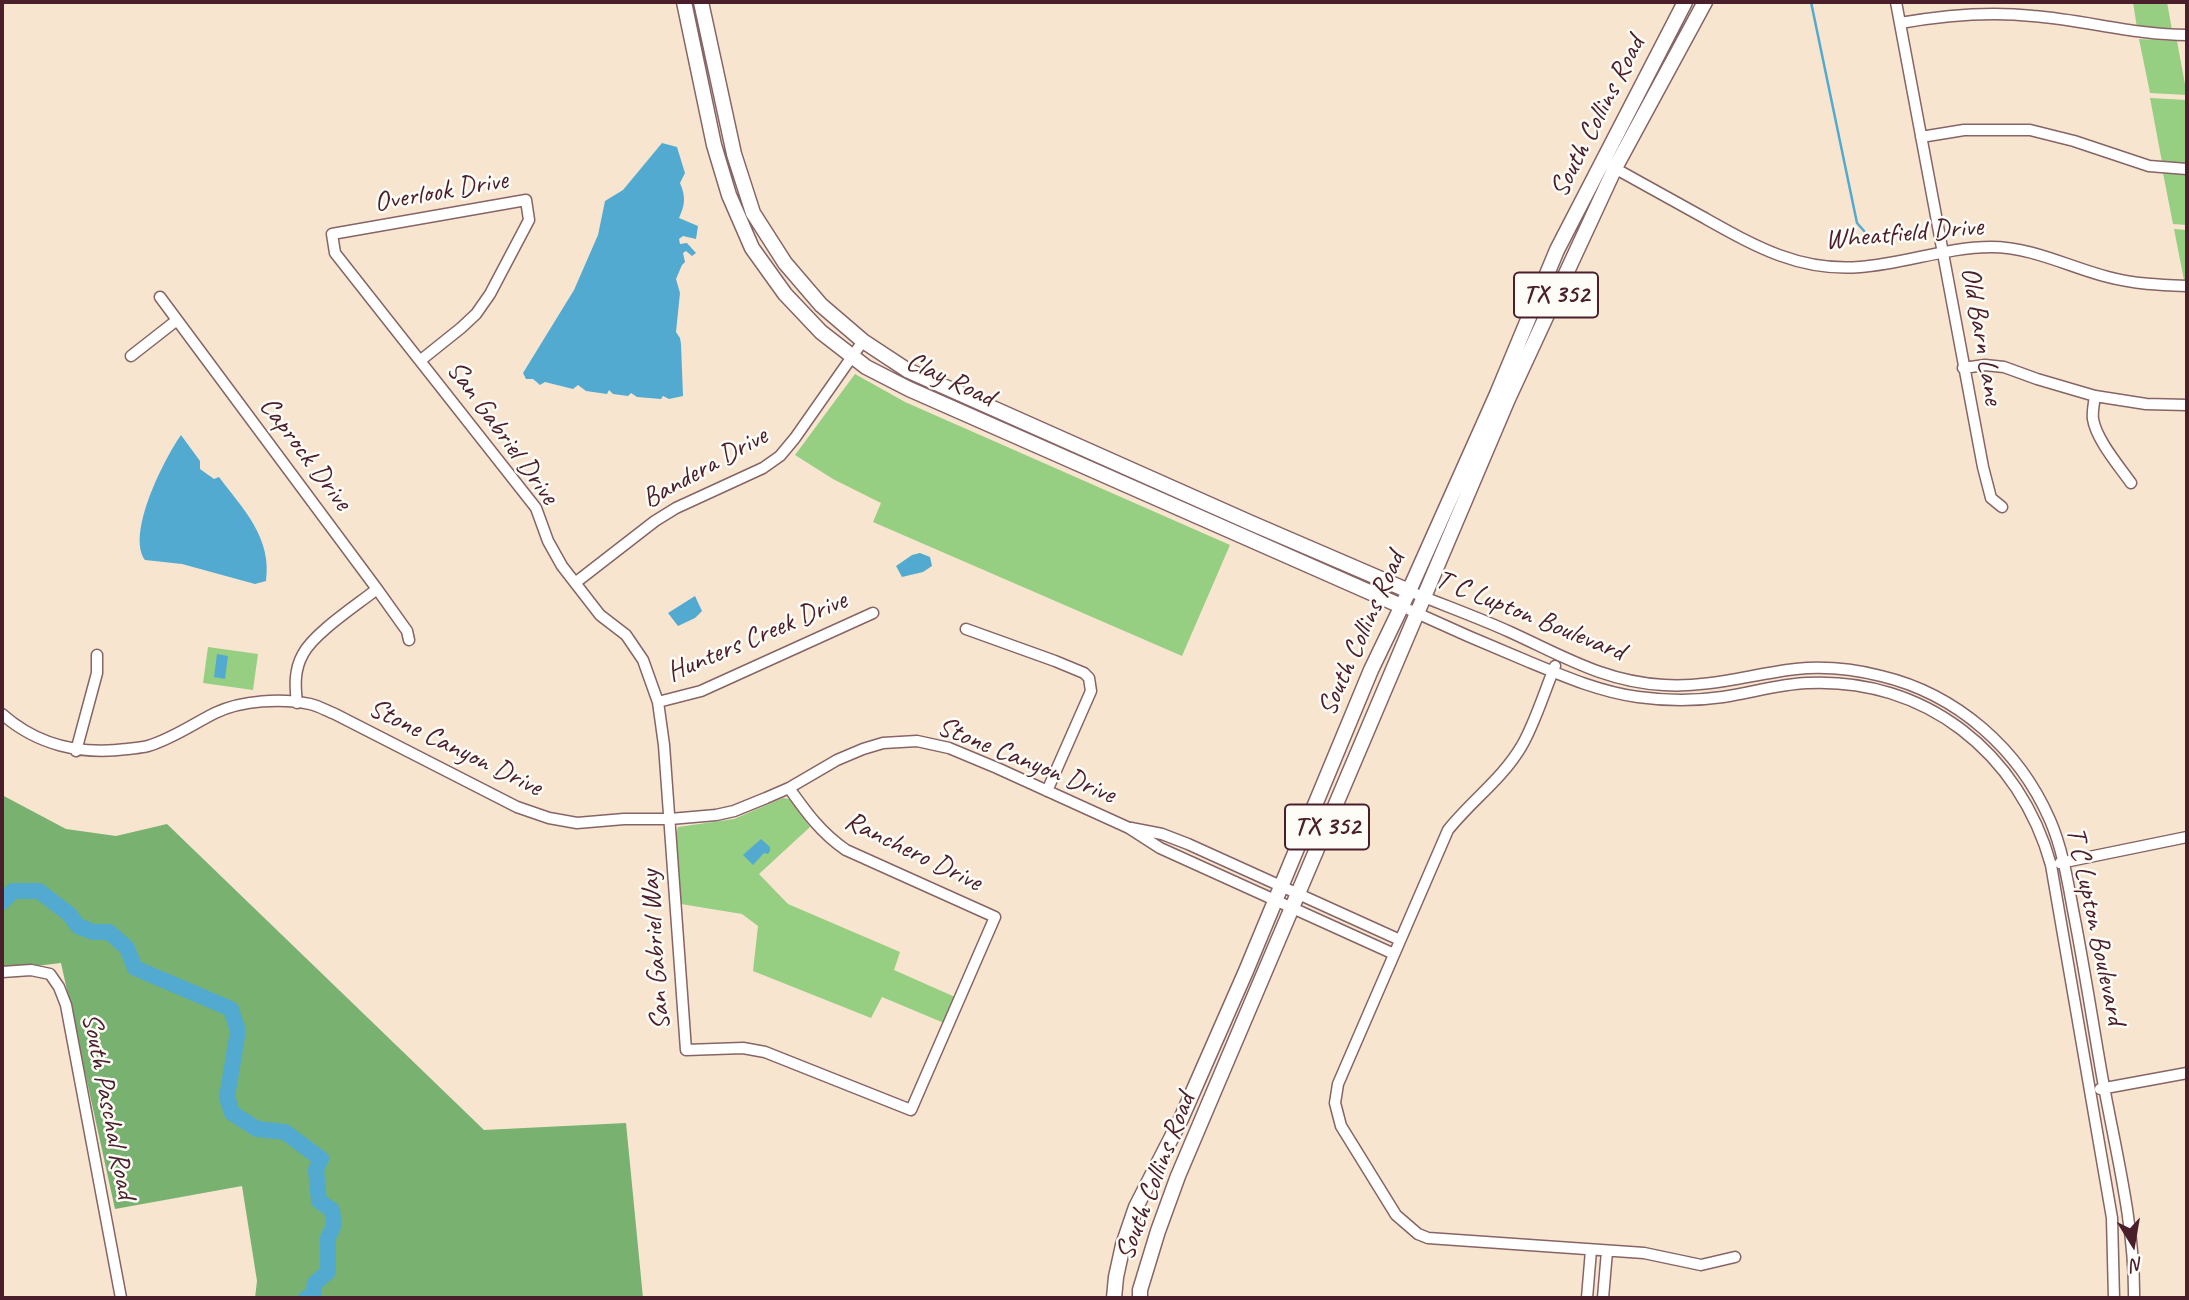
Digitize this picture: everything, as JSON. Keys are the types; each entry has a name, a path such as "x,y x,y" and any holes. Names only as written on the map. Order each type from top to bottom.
{"main road":[{"name":"Clay Road","path":"684,2 714,145 729,195 752,248 785,294 821,332 866,367 922,395 1401,606"},
{"name":"Clay Road","path":"702,2 734,154 753,213 785,263 812,295 863,341 907,370 1409,591"},
{"name":"South Collins Road","path":"1609,165 1685,2"},
{"name":"South Collins Road","path":"1140,1298 1158,1231 1424,597 1557,250 1705,2"},
{"name":"South Collins Road","path":"1114,1298 1123,1245 1136,1207 1181,1119 1282,886 1371,670 1500,403"},
{"path":"1181,1119 1199,1128"}],"street":[{"name":"Old Barn Lane","path":"1896,2 1988,488 1991,498 2002,508"},
{"path":"1900,23 1945,15 1993,14 2035,16 2101,27 2187,35"},
{"path":"1922,137 1964,130 2031,130 2149,166 2187,169"},
{"name":"Wheatfield Drive","path":"1609,165 1744,240 1795,262 1815,266 1861,267 1991,247 2034,253 2132,282 2187,286"},
{"name":"Overlook Drive","path":"332,234 526,200 529,220 490,294 476,314 421,360"},
{"name":"San Gabriel Drive","path":"332,234 335,253 536,508 548,541 562,566 600,615 626,635 643,660 658,702 670,819"},
{"name":"Caprock Drive","path":"160,297 377,589 407,631 409,640"},
{"path":"131,356 177,320"},
{"name":"Bandera Drive","path":"575,583 654,521 676,508 764,468 780,456 790,446 863,341"},
{"path":"1964,368 1985,365 2004,367 2095,396 2146,404 2187,405"},
{"path":"2095,396 2093,419 2099,434 2131,483"},
{"path":"297,703 295,681 303,653 313,641 377,589"},
{"name":"T C Lupton Boulevard","path":"1409,591 1499,627 1608,676 1652,684 1695,685 1796,669 1842,669 1893,679 1943,700 1980,725 2023,773 2050,821 2064,862 2129,1225 2134,1298"},
{"name":"T C Lupton Boulevard","path":"1401,606 1606,691 1647,698 1703,699 1795,684 1844,684 1892,694 1936,713 1974,740 1996,761 2013,782 2035,820 2051,865 2112,1218 2113,1298"},
{"name":"Hunters Creek Drive","path":"658,702 701,691 873,612"},
{"path":"966,629 1055,661 1084,673 1089,678 1091,691 1047,791"},
{"path":"76,751 97,673 97,655"},
{"path":"1559,656 1522,746 1500,775 1463,811 1448,830 1338,1084 1335,1103 1341,1126 1396,1215 1418,1234 1428,1238 1644,1253 1701,1265 1735,1257"},
{"path":"1745,678 1747,692"},
{"path":"1936,713 1943,700"},
{"name":"Stone Canyon Drive","path":"2,714 15,726 76,751 114,751 146,747 218,712 250,704 281,701 311,704 517,807 549,818 577,823 703,817 734,811 789,788 846,756 873,746 898,741 933,744 949,748 1129,828 1160,848 1394,954"},
{"name":"Ranchero Drive","path":"789,788 815,825 846,850 995,917 911,1110"},
{"name":"San Gabriel Way","path":"670,819 686,1050 743,1048 765,1052 911,1110"},
{"name":"Stone Canyon Drive","path":"1129,828 1162,834 1400,940"},
{"path":"2051,865 2187,837"},
{"path":"1204,868 1210,854"},
{"name":"South Paschal Road","path":"2,972 31,970 50,974 66,1005 121,1298"},
{"path":"2091,1090 2187,1073"},
{"path":"1587,1298 1591,1250"},
{"path":"1603,1298 1607,1251"}],"green space":[{"path":"2133,2 2167,2 2172,30 2137,28"},
{"path":"2139,39 2177,41 2187,95 2150,93"},
{"path":"2150,98 2187,100 2187,164 2162,162"},
{"path":"2163,173 2187,175 2187,225 2173,224"},
{"path":"2174,229 2187,230 2187,281 2184,280"},
{"path":"855,374 905,402 1230,545 1182,656 873,522 881,503 833,479 795,455"},
{"path":"208,647 258,654 253,690 203,683"},
{"path":"2,795 66,829 116,836 167,824 484,1130 626,1123 643,1298 255,1298 257,1281 242,1186 115,1209 61,963 2,970"},
{"path":"783,798 790,799 810,827 759,874 788,904 900,952 894,970 955,997 944,1023 882,997 871,1018 753,971 758,926 742,914 681,904 676,834 678,827 734,819"}],"water":[{"path":"662,143 677,147 685,173 680,183 684,201 679,218 698,226 696,239 683,236 679,239 680,244 687,243 696,253 692,256 686,251 683,253 685,262 676,279 680,293 676,332 681,344 683,396 669,399 663,396 661,399 637,397 631,393 628,396 613,394 609,390 607,394 586,391 578,385 573,389 545,382 540,385 533,379 526,379 523,373 574,290 598,235 605,201 623,190"},
{"path":"181,435 200,461 200,469 214,479 219,477 254,525 265,551 266,581 255,584 182,564 145,560 140,548 144,515 157,478"},
{"path":"920,553 930,557 932,566 923,572 902,577 896,566"},
{"path":"695,596 702,611 695,618 678,626 668,613"},
{"path":"217,654 228,656 225,679 214,677"},
{"path":"761,839 770,847 770,851 768,854 764,853 753,865 743,855"}],"waterway":[{"path":"1811,2 1857,223 1872,240"},
{"path":"2,902 13,891 39,891 69,914 78,926 93,932 109,932 127,948 135,968 231,1009 238,1031 227,1097 232,1113 257,1129 285,1132 321,1159 316,1170 319,1201 332,1210 334,1225 328,1238 328,1272 315,1283 313,1295 306,1298"}]}
